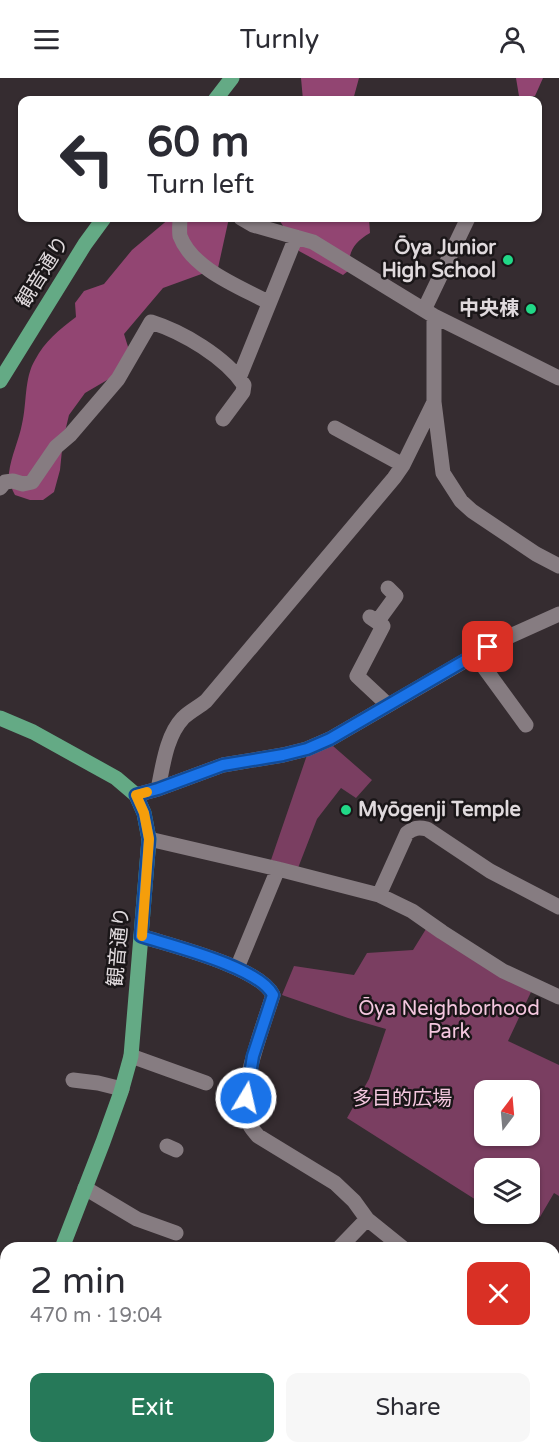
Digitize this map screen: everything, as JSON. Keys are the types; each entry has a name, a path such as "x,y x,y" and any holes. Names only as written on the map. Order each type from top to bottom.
{"main road":[{"path":"218,96 232,78"},
{"name":"観音通り","path":"0,381 101,222"},
{"path":"0,718 33,732 116,778 136,795"},
{"name":"観音通り","path":"64,1242 122,1089 131,1056 149,839 144,813 136,795"}],"street":[{"path":"180,222 180,236 196,260 211,272 268,302"},
{"path":"248,222 313,242 429,314 559,378"},
{"path":"466,222 429,314 434,402 442,472 467,506 536,554 559,566"},
{"path":"239,378 296,237"},
{"path":"0,488 5,482 13,481 23,484 32,482 56,447 70,435 118,379 151,322 181,333 201,345 239,378 244,385 243,392 223,419"},
{"path":"158,789 169,745 182,719 206,701 384,490 403,465 434,402"},
{"path":"335,428 403,465"},
{"path":"388,588 396,596 374,619 383,626 359,662 357,676 388,705"},
{"path":"136,795 223,765 307,749 330,739 499,641 559,614"},
{"path":"475,655 520,709 526,725"},
{"path":"379,895 407,833 413,828 419,828 427,829 490,871 559,907"},
{"path":"149,839 379,895 412,911 503,971 559,997"},
{"path":"237,968 278,869"},
{"path":"141,936 237,968 269,988 273,995 253,1056 247,1083 245,1113 249,1126 258,1136 335,1183 354,1201 367,1219 396,1242"},
{"path":"131,1056 198,1084"},
{"path":"74,1080 122,1089"},
{"path":"85,1188 137,1219 176,1233"},
{"path":"345,1242 367,1219"}],"green space":[{"path":"333,746 372,780 356,798 341,788 317,819 298,868 271,860 307,755"},
{"name":"Ōya Neighborhood Park","path":"426,929 531,992 508,1041 559,1065 559,1196 554,1193 540,1217 540,1158 474,1158 474,1199 347,1118 369,1079 386,1029 282,995 294,966 354,975 367,953 413,950"}],"shaded area":[{"path":"301,78 359,78 354,96 303,96"},
{"path":"516,78 543,78 535,96 519,96"},
{"path":"165,222 228,222 218,268 163,288 124,334 129,350 114,376 85,393 69,415 54,492 43,500 30,500 15,495 9,482 9,473 24,416 31,367 48,341 76,317 75,303 84,291 104,284 132,250"},
{"path":"281,222 369,222 370,233 353,248 348,271 343,275 299,251"}],"slow traffic":[{"path":"142,936 149,839 144,813 136,795 147,792"}],"place":[{"name":"Ōya Junior High School","path":"508,260"},
{"name":"中央棟","path":"531,309"},
{"name":"Myōgenji Temple","path":"346,810"}],"route":[{"path":"246,1098 253,1056 273,995 269,988 237,968 141,936 149,839 144,813 136,795 223,765 307,749 330,739 488,647"}],"park label":[{"name":"多目的広場","path":"402,1099"}]}
